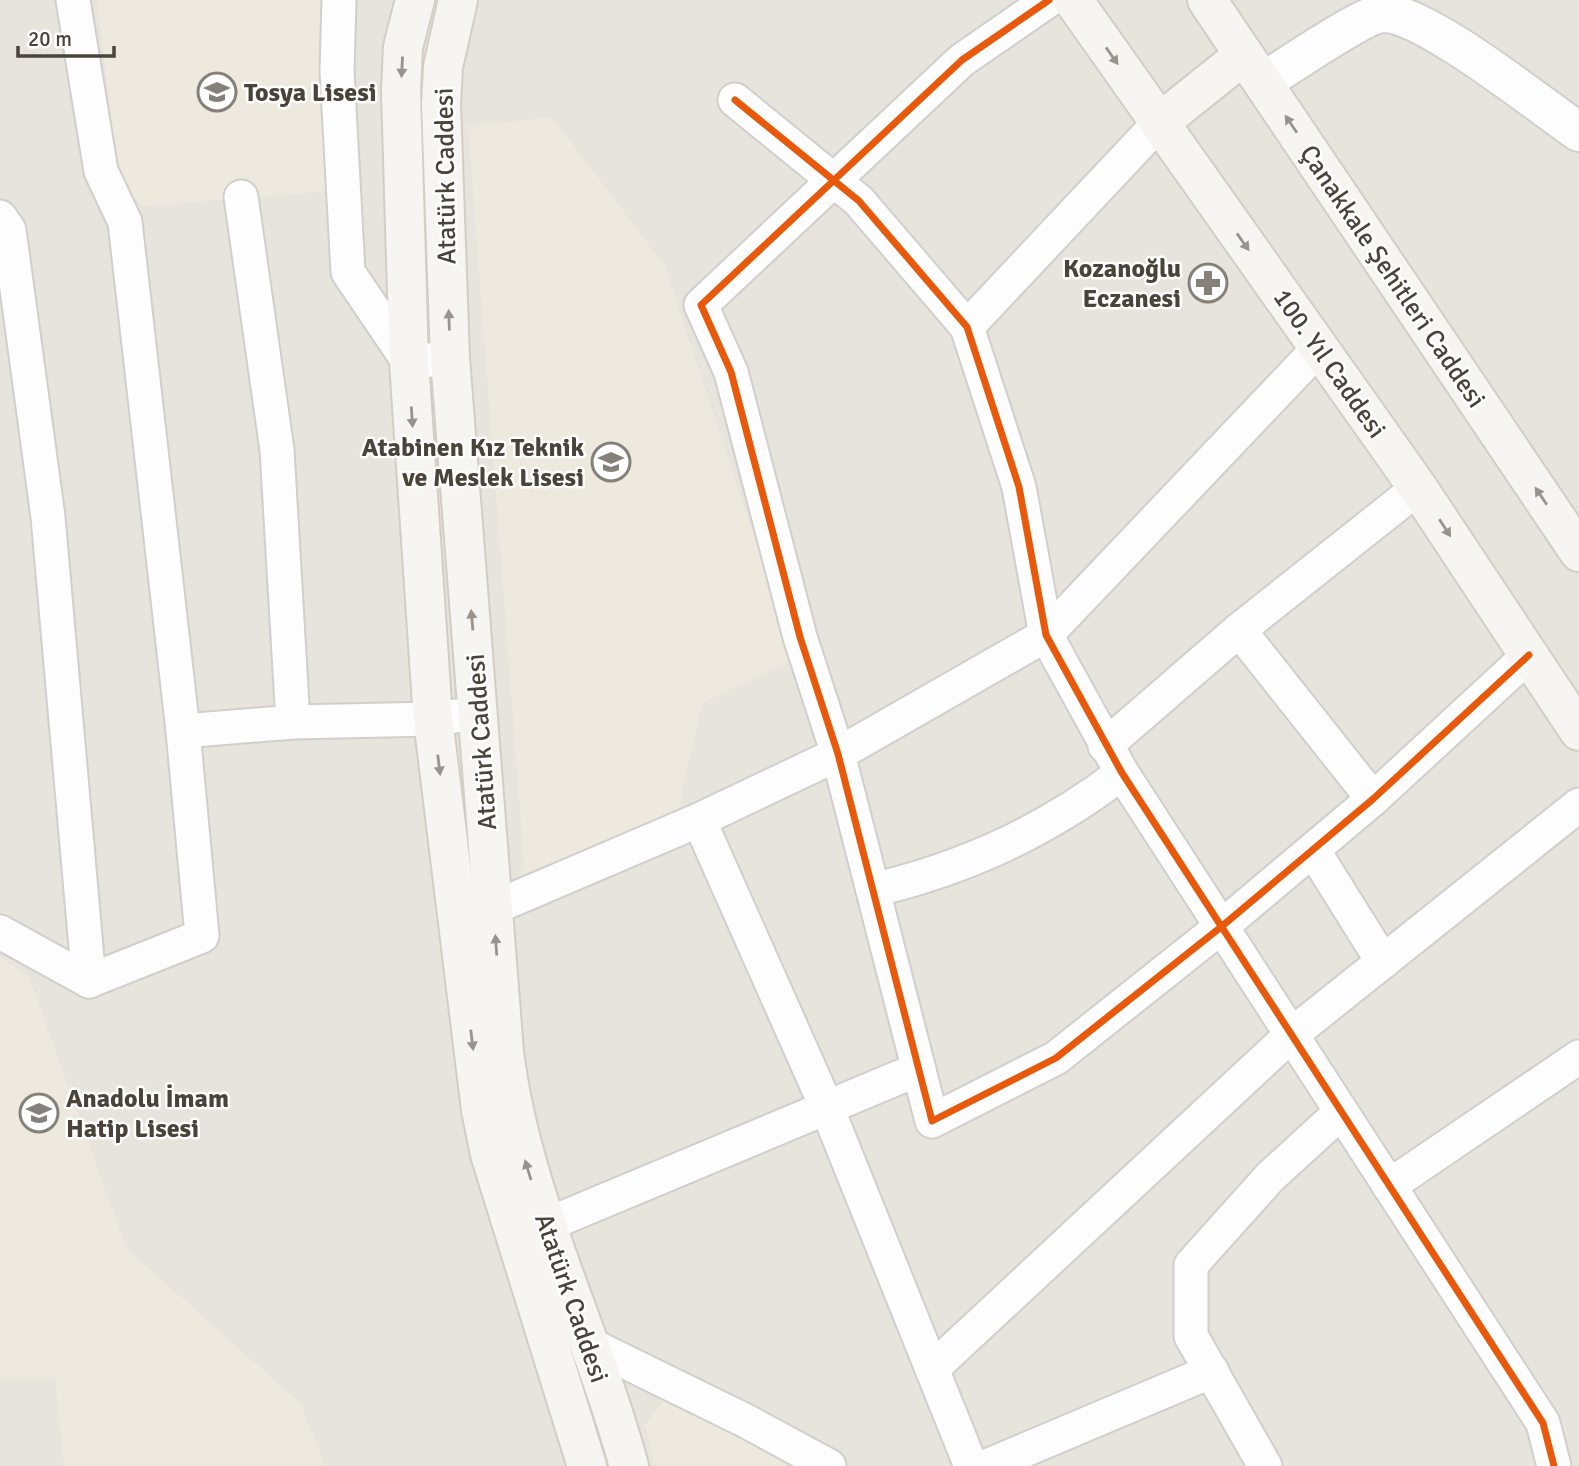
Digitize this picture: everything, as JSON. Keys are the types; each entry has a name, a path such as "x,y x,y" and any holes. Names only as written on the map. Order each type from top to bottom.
{"main road":[{"name":"Atatürk Caddesi","path":"415,0 403,47 401,91 409,362 433,719 479,1099 488,1143 587,1466"},
{"name":"Atatürk Caddesi","path":"458,0 443,68 441,104 450,358 510,1096 525,1161 629,1466"},
{"name":"100. Yıl Caddesi","path":"1073,0 1418,488 1579,731"},
{"name":"Çanakkale Şehitleri Caddesi","path":"1207,0 1579,552"},
{"path":"1159,123 1253,69"}],"street":[{"path":"73,0 101,171 125,222 183,731 202,936 89,981"},
{"path":"339,0 337,71 348,272 409,362 450,358"},
{"path":"1049,0 962,60 701,304 731,372 800,637 838,754 932,1121 1056,1058 1221,927 1373,799 1528,655"},
{"path":"1253,69 1373,15 1392,15 1417,23 1449,43 1579,132"},
{"path":"736,100 859,201 967,327 1019,487 1046,635 1114,760 1543,1423 1554,1466"},
{"path":"967,327 1159,123"},
{"path":"241,197 277,450 293,722"},
{"path":"0,217 9,230 48,517 89,981"},
{"path":"493,908 699,820 838,754 1046,635 1319,348"},
{"path":"873,890 922,878 1016,842 1089,799 1114,760 1239,630 1418,488"},
{"path":"1239,630 1373,799"},
{"path":"183,731 293,722 433,719 480,713"},
{"path":"932,1368 1291,1035 1579,805"},
{"path":"699,820 827,1108 971,1466"},
{"path":"1313,850 1383,962"},
{"path":"0,932 89,981"},
{"path":"1389,1186 1579,1057"},
{"path":"546,1225 919,1069"},
{"path":"1265,1466 1191,1336 1191,1265 1270,1177 1341,1112"},
{"path":"589,1344 746,1421 828,1466"},
{"path":"987,1466 1212,1371"}],"shaded area":[{"path":"0,0 1579,0 1579,1466 0,1466"},
{"name":"Tosya Lisesi","path":"97,0 322,0 331,191 143,206 119,185"},
{"name":"Atabinen Kız Teknik ve Meslek Lisesi","path":"552,117 664,265 795,659 702,703 678,810 525,877 468,126"},
{"name":"Anadolu İmam Hatip Lisesi","path":"0,957 29,977 126,1248 300,1403 325,1466 64,1466 55,1379 0,1379"},
{"path":"671,1391 793,1466 655,1466 645,1425"}],"cycle path":[{"path":"1049,0 962,60 701,305 731,372 800,637 838,754 932,1121 1056,1058 1221,927 1373,799 1529,655"},
{"path":"735,100 859,201 967,327 1019,487 1046,635 1122,773 1543,1423 1554,1466"}],"place":[{"name":"Tosya Lisesi","path":"217,92"},
{"name":"Kozanoğlu Eczanesi","path":"1208,283"},
{"name":"Atabinen Kız Teknik ve Meslek Lisesi","path":"611,462"},
{"name":"Anadolu İmam Hatip Lisesi","path":"39,1113"}]}
